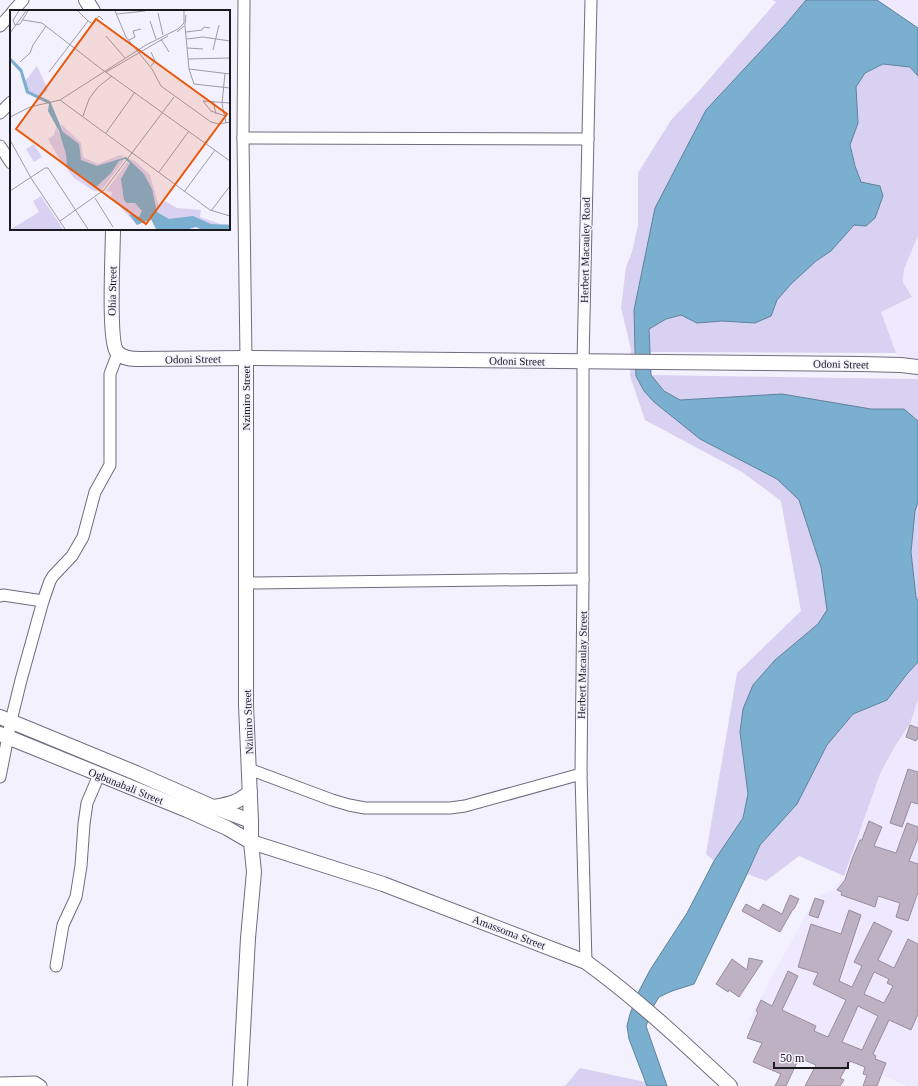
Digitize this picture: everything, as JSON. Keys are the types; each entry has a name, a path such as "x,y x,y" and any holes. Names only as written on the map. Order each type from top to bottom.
{"street":[{"path":"86,0 92,10"},
{"path":"244,0 242,138 246,358"},
{"name":"Herbert Macauley Road","path":"583,365 591,0"},
{"path":"15,10 24,4"},
{"path":"0,26 10,15"},
{"path":"0,113 10,103"},
{"path":"242,138 588,139"},
{"path":"0,146 10,161"},
{"name":"Ohia Street","path":"113,230 112,326 114,344 118,353"},
{"path":"0,777 6,719 50,581 72,556 83,537 95,492 110,465 110,374 118,353"},
{"name":"Odoni Street","path":"118,353 128,358 140,359 246,358 583,365 627,362 868,364 918,367"},
{"name":"Nzimiro Street","path":"240,1086 247,945 254,872 251,842 250,769 246,705 246,358"},
{"name":"Herbert Macaulay Street","path":"583,365 584,579 581,774 586,962"},
{"path":"246,584 584,579"},
{"path":"0,596 3,595 43,601"},
{"name":"Ogbunabali Street","path":"6,719 213,807 251,821"},
{"name":"Ogbunabali Street","path":"4,735 206,818 251,842"},
{"path":"250,769 332,800 365,808 450,808 465,806 581,774"},
{"path":"56,966 63,925 76,897 81,866 84,824 88,803 99,775"},
{"path":"213,807 234,803 250,792"},
{"name":"Amassoma Street","path":"251,842 383,884 586,962 653,1016 730,1086"},
{"path":"0,1083 35,1082 41,1086"}],"shaded area":[{"path":"772,0 806,0 785,25 634,310 636,376 644,391 865,500 773,782 714,861 706,854 737,673 801,611 781,501 742,472 645,420 630,376 631,349 621,308 626,267 632,252 638,225 638,173 671,120 698,92 776,2"},
{"path":"877,0 918,0 918,28 914,26"},
{"path":"877,0 918,28 918,236 904,269 903,282 912,297 881,312 896,353 649,352 649,329"},
{"path":"918,236 918,380 896,353 881,312 912,297 903,282 904,269"},
{"path":"651,375 918,380 918,700 910,724 895,746 880,774 844,876 799,856 766,881 747,874 760,845 797,804 827,745 882,624 741,397 680,400 664,391"},
{"path":"918,700 918,1086 908,1086 748,1021 815,898 834,889 844,876 880,774 895,746 910,724"},
{"path":"580,1068 645,1082 647,1086 565,1086"}],"water":[{"path":"806,0 877,0 918,28 918,76 910,67 883,64 865,73 856,87 858,123 850,145 861,182 880,186 883,196 875,218 866,226 854,225 831,251 816,261 791,284 777,300 771,316 755,323 722,321 697,323 681,315 666,319 649,329 651,375 664,391 680,400 782,394 871,409 904,409 918,421 918,502 915,511 911,552 916,597 918,601 918,662 887,700 853,714 827,745 797,804 760,845 694,984 659,997 653,1007 646,1026 667,1086 647,1086 629,1039 627,1026 630,1014 638,993 650,970 687,913 714,861 743,818 748,794 740,732 743,709 753,685 775,660 818,624 827,610 821,567 799,500 777,479 700,439 654,402 644,391 636,376 634,310 655,208 706,110 785,25"}],"building":[{"path":"910,725 918,728 918,739 916,739 916,741 906,737"},
{"path":"908,769 918,772 918,804 911,802 902,827 890,823"},
{"path":"869,821 882,827 874,846 896,853 907,823 918,827 918,838 909,861 918,864 918,892 908,921 896,917 900,903 878,896 875,907 841,895 842,892 837,890 845,880 852,859 860,840 862,840"},
{"path":"790,895 799,899 780,932 742,911 746,904 759,911 763,904 782,914"},
{"path":"815,898 824,901 818,918 809,915"},
{"path":"849,910 861,915 839,981 852,987 862,966 854,962 874,922 892,931 878,960 894,968 908,939 918,944 918,1014 911,1030 889,1020 873,1054 876,1056 875,1059 886,1063 877,1086 863,1086 867,1075 863,1074 865,1067 850,1061 840,1078 844,1080 840,1086 805,1086 816,1065 799,1058 786,1086 775,1086 781,1074 753,1062 762,1043 747,1038 758,1012 756,1011 761,1000 772,1006 788,971 798,976 782,1010 816,1026 814,1031 828,1037 846,1000 813,984 818,973 798,967 811,924 841,934","holes":["874,972 889,979 887,983 893,986 884,1003 864,994","858,1006 878,1016 862,1050 842,1042"]},
{"path":"749,958 763,961 739,997 716,984 732,959 747,970"}]}
